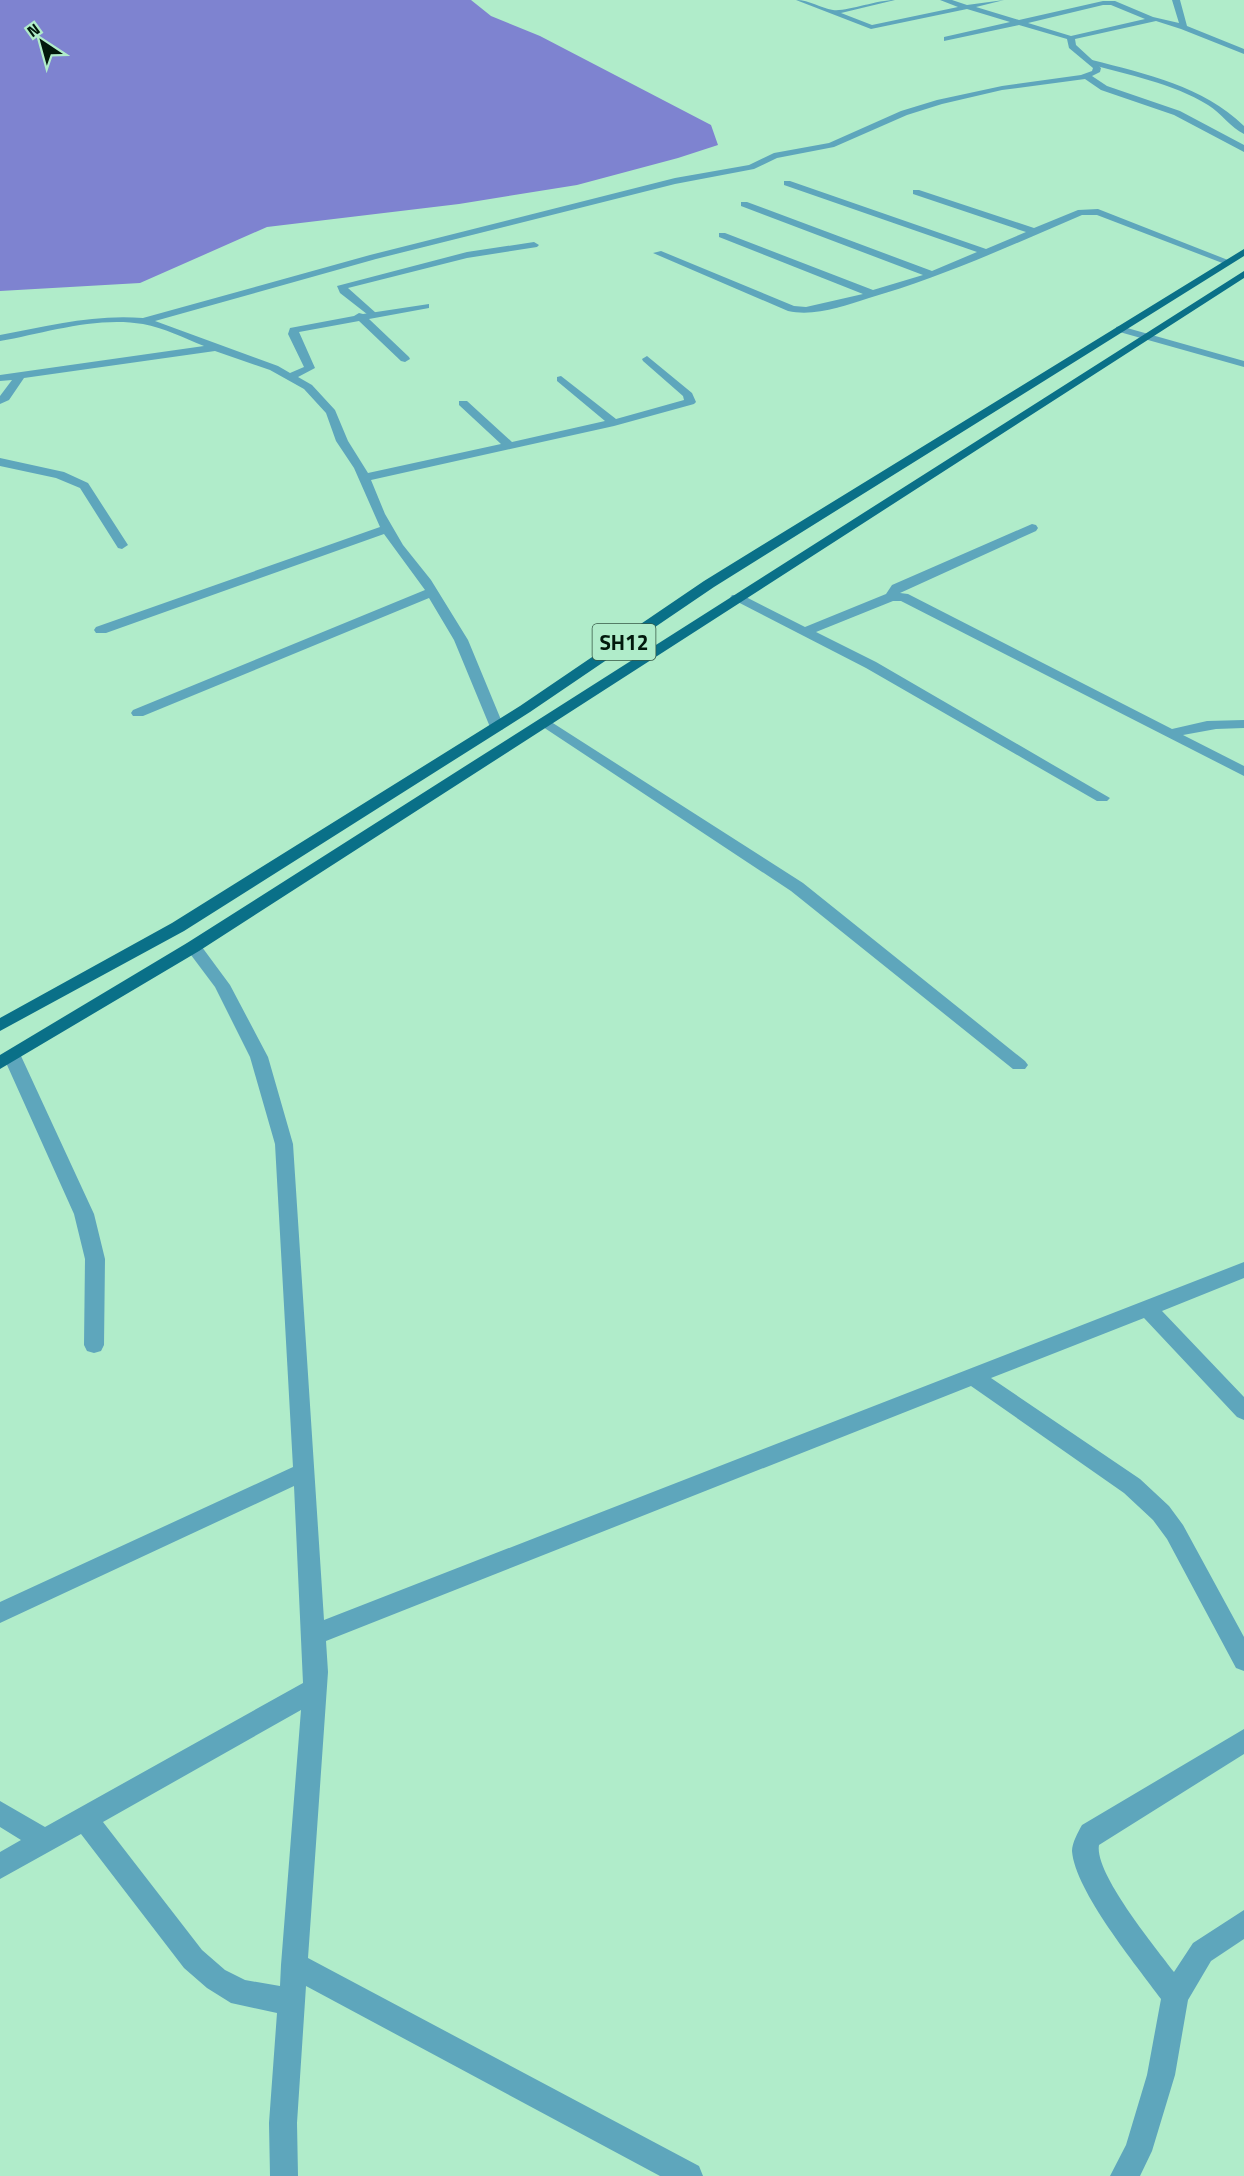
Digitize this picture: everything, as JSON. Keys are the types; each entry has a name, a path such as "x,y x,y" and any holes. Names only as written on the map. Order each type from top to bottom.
{"main road":[{"name":"SH12","path":"0,1025 178,927 497,727 709,584 1244,252"},
{"path":"6,1059 193,947 1244,274"}],"street":[{"path":"800,0 865,26 877,27 1000,0"},
{"path":"832,13 891,0"},
{"path":"944,0 1071,38 1151,19"},
{"path":"1176,0 1184,27"},
{"path":"947,39 1103,3 1112,3 1151,19 1184,27 1244,52"},
{"path":"143,321 373,257 675,181 751,167 774,156 831,145 904,113 940,102 1002,88 1086,76 1096,72 1098,68 1072,46 1071,38"},
{"path":"1092,62 1150,77 1190,94 1228,115 1244,131"},
{"path":"1086,76 1104,88 1177,113 1244,149"},
{"path":"787,183 986,252"},
{"path":"916,192 1033,231"},
{"path":"744,204 933,274"},
{"path":"658,254 799,310 846,302 933,274 1071,215 1089,211 1098,212 1228,262"},
{"path":"722,235 873,294"},
{"path":"372,315 344,291 342,286 467,255 534,245"},
{"path":"292,376 310,368 293,334 294,330 359,316 425,306"},
{"path":"359,316 405,359"},
{"path":"0,338 86,322 143,321 169,328 292,376 308,387 331,412 342,441 360,468 379,514 403,554 432,592 462,640 497,727"},
{"path":"1120,329 1244,364"},
{"path":"0,378 217,348"},
{"path":"363,478 614,423 690,402 688,395 647,359"},
{"path":"0,401 5,398 20,376"},
{"path":"561,379 614,423"},
{"path":"463,403 510,446"},
{"path":"0,462 60,476 84,486 122,544"},
{"path":"101,630 389,528"},
{"path":"891,597 897,588 1032,528"},
{"path":"138,712 432,592"},
{"path":"804,632 891,597 903,597 1244,772"},
{"path":"737,598 871,665 1102,798"},
{"path":"545,722 797,887 1019,1065"},
{"path":"1170,734 1202,725 1244,724"},
{"path":"193,947 222,986 259,1057 284,1144 316,1672 283,2123 284,2176"},
{"path":"6,1059 84,1214 95,1259 94,1344"},
{"path":"313,1635 1244,1270"},
{"path":"1147,1308 1244,1411"},
{"path":"972,1376 1132,1486 1161,1513 1175,1532 1244,1660"},
{"path":"0,1613 303,1472"},
{"path":"0,1866 314,1690"},
{"path":"1175,1996 1105,1897 1088,1865 1084,1848 1091,1834 1244,1741"},
{"path":"0,1813 45,1841"},
{"path":"85,1819 193,1959 216,1979 241,1993 291,2002"},
{"path":"1124,2176 1138,2151 1161,2075 1175,1996 1202,1952 1244,1923"},
{"path":"294,1965 689,2176"}],"water":[{"path":"0,0 471,0 491,16 540,36 711,125 718,145 577,185 459,204 267,227 140,283 0,291"}]}
